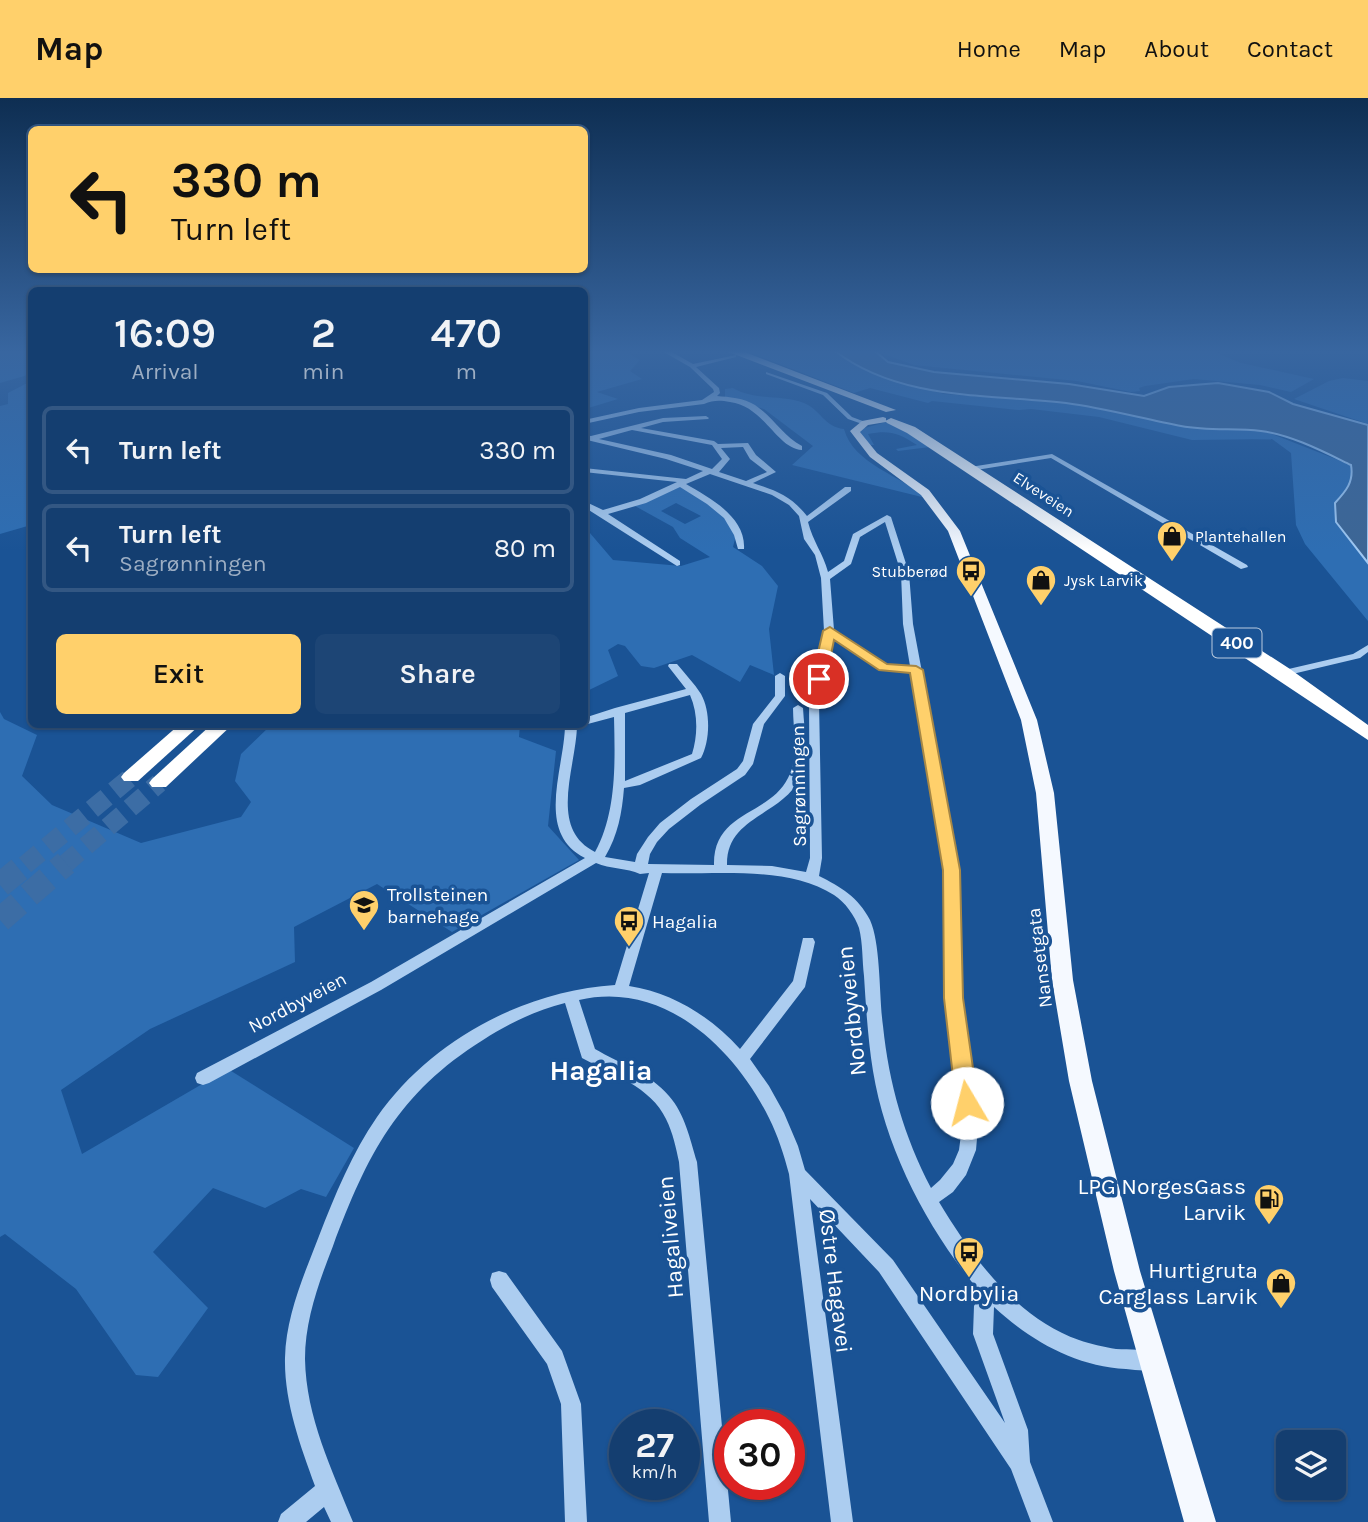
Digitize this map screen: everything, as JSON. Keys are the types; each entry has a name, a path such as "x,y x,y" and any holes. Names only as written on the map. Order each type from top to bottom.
{"highway":[{"name":"Elveveien","path":"874,417 913,426 1284,673 1368,734"},
{"path":"131,777 187,728"},
{"path":"159,783 220,728"}],"main road":[{"name":"Nansetgata","path":"877,419 867,449 928,497 956,533 967,553 984,609 1029,720 1048,814 1055,913 1070,1026 1099,1168 1151,1361 1200,1522"}],"street":[{"path":"764,417 780,435 799,448"},
{"path":"849,417 877,419"},
{"path":"588,438 673,418 706,418"},
{"path":"632,428 700,439 719,446 745,445 753,457 772,472 747,483"},
{"path":"588,438 644,450 712,471 792,503 805,521 808,539 818,555 825,578 848,562 856,536 887,517 905,572 908,624 951,870 953,998 970,1127 970,1148 954,1181 928,1199"},
{"path":"602,513 643,501 712,471 725,463 719,446"},
{"name":"Elveveien","path":"974,468 1052,456 1244,567"},
{"path":"588,470 683,482 731,519 738,529 741,547"},
{"path":"805,521 848,489"},
{"path":"588,505 677,563"},
{"name":"Sagrønningen","path":"812,877 816,858 814,702 830,631 825,578"},
{"path":"830,631 883,667 916,670"},
{"path":"1284,673 1356,656 1368,649"},
{"path":"617,786 636,782 697,756 701,747 699,698 673,666"},
{"path":"620,992 648,870 648,842 666,824 741,772 749,762 759,724 780,696 780,676"},
{"path":"588,720 693,691"},
{"path":"721,867 721,846 735,828 792,782 797,769 798,708"},
{"path":"593,858 604,850 611,828 617,786 619,710"},
{"name":"Nordbyveien","path":"575,728 562,821 570,840 593,858 648,870 721,867 775,869 812,877 838,891 863,920 867,936 875,1026 887,1103 909,1165 968,1265 992,1294 1035,1329 1062,1344 1094,1356 1125,1361 1151,1361"},
{"name":"Nordbyveien","path":"203,1078 376,986 593,858"},
{"path":"342,1522 327,1490 301,1407 295,1374 297,1335 305,1299 345,1189 382,1122 411,1087 445,1056 514,1017 571,997 603,991 646,995 694,1017 740,1060 800,983 808,942"},
{"name":"Hagaliveien","path":"571,997 588,1053 653,1088 670,1108 681,1134 688,1162 720,1522"},
{"name":"Østre Hagavei","path":"740,1060 780,1119 798,1174 842,1522"},
{"path":"798,1174 886,1266 1019,1462 1042,1522"},
{"path":"499,1280 555,1358 571,1404 576,1522"},
{"path":"992,1294 984,1306 983,1334 1018,1430 1019,1462"},
{"path":"289,1522 327,1490"}],"shaded area":[{"path":"0,417 28,417 28,526 0,534"},
{"path":"775,417 822,417 837,428 844,429 857,451 926,498 792,465 813,446"},
{"path":"1101,417 1148,417 1182,426 1264,431 1351,465 1348,486 1335,503 1356,546 1368,563 1368,621 1305,544 1296,525 1291,453 1272,439 1192,440"},
{"path":"1141,417 1341,417 1368,425 1368,563 1336,522 1335,503 1348,486 1351,465 1284,436 1261,431 1191,428"},
{"path":"1349,417 1368,417 1368,424"},
{"path":"886,422 894,424 930,447 898,451 896,449 917,445 899,435 882,432 868,434 874,445 869,445 860,433 861,429"},
{"path":"680,485 728,517 737,531 733,547 762,566 778,586 769,629 774,675 750,665 740,682 692,655 654,668 641,666 625,646 618,644 608,650 618,676 588,691 588,531 613,560 681,566 710,557 680,538 673,527 635,506","holes":["676,503 701,516 685,524 661,511"]},
{"path":"0,712 4,719 37,735 22,776 52,805 141,843 241,817 251,802 235,781 241,754 268,728 520,728 519,737 556,751 548,826 579,860 452,932 377,884 294,927 295,962 150,1029 61,1090 82,1154 228,1069 354,1148 326,1197 301,1189 265,1208 213,1188 153,1252 208,1308 158,1377 136,1375 76,1289 5,1234 0,1237"}],"tunnel":[{"path":"25,865 131,777"},
{"path":"64,865 159,783"},
{"path":"0,885 27,863"},
{"path":"0,920 66,863"}],"place":[{"name":"Plantehallen","path":"1172,563"},
{"name":"Stubberød","path":"971,598"},
{"name":"Jysk Larvik","path":"1041,607"},
{"name":"Trollsteinen barnehage","path":"364,932"},
{"name":"Hagalia","path":"629,948"},
{"name":"LPG NorgesGass Larvik","path":"1269,1226"},
{"name":"Nordbylia","path":"969,1279"},
{"name":"Hurtigruta Carglass Larvik","path":"1281,1310"}],"district":[{"name":"Hagalia","path":"601,1070"}],"route":[{"path":"819,679 830,631 883,667 916,670 951,870 953,998 967,1103"}]}
